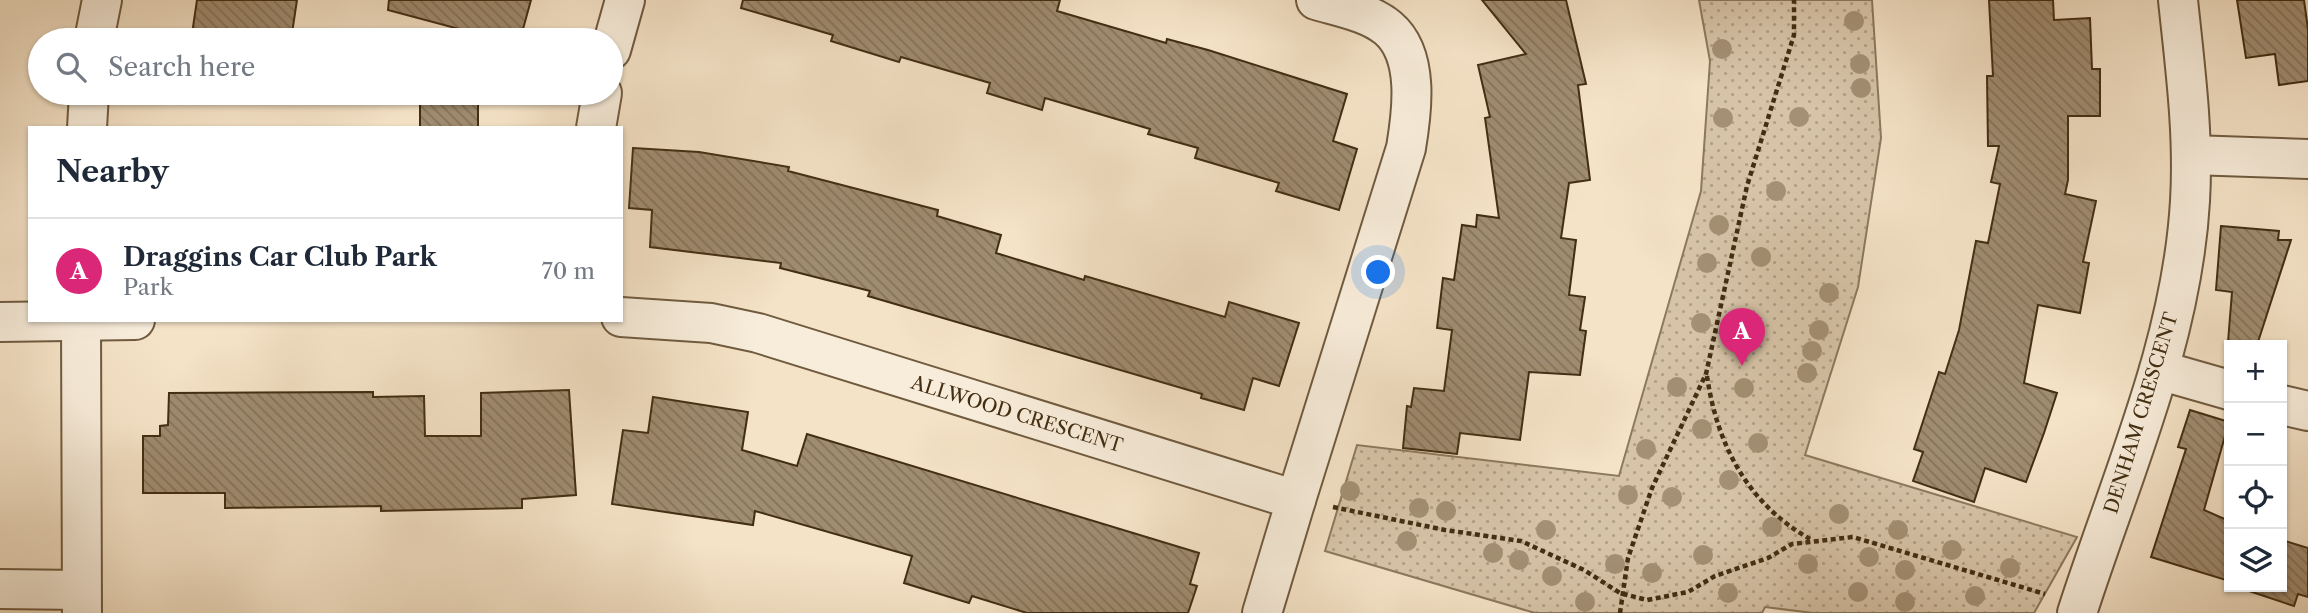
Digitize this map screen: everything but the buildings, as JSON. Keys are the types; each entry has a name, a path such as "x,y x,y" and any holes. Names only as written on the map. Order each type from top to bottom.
{"street":[{"path":"96,28 102,0"},
{"path":"617,28 625,0"},
{"path":"1262,613 1406,148 1411,115 1411,80 1403,48 1388,28 1364,15 1316,0"},
{"name":"DENHAM CRESCENT","path":"2081,599 2159,370 2187,236 2191,121 2178,0"},
{"path":"87,126 88,105"},
{"path":"596,126 600,105"},
{"path":"2191,155 2308,159"},
{"name":"ALLWOOD CRESCENT","path":"623,317 711,323 758,332 1300,484"},
{"path":"0,322 28,322"},
{"path":"0,589 81,601 81,322"},
{"path":"2159,370 2224,389"},
{"path":"2287,406 2308,411"}],"path":[{"path":"1620,613 1620,593 1628,558 1652,488 1706,374 1747,186 1794,35 1794,0"},
{"path":"1706,374 1712,413 1741,476 1777,518 1810,540"},
{"path":"1300,484 1338,481 1330,506 1445,530 1521,541 1584,570 1620,593 1647,600 1666,599 1688,592 1715,576 1768,558 1792,544 1853,537 2047,595 2053,575 2081,599"}],"shaded area":[{"path":"1699,0 1872,0 1881,138 1858,287 1805,455 2077,537 2034,613 1813,613 1765,607 1762,613 1535,613 1325,551 1357,445 1619,476 1701,191 1710,61"}],"place":[{"name":"Draggins Car Club Park","path":"1742,366"}]}
